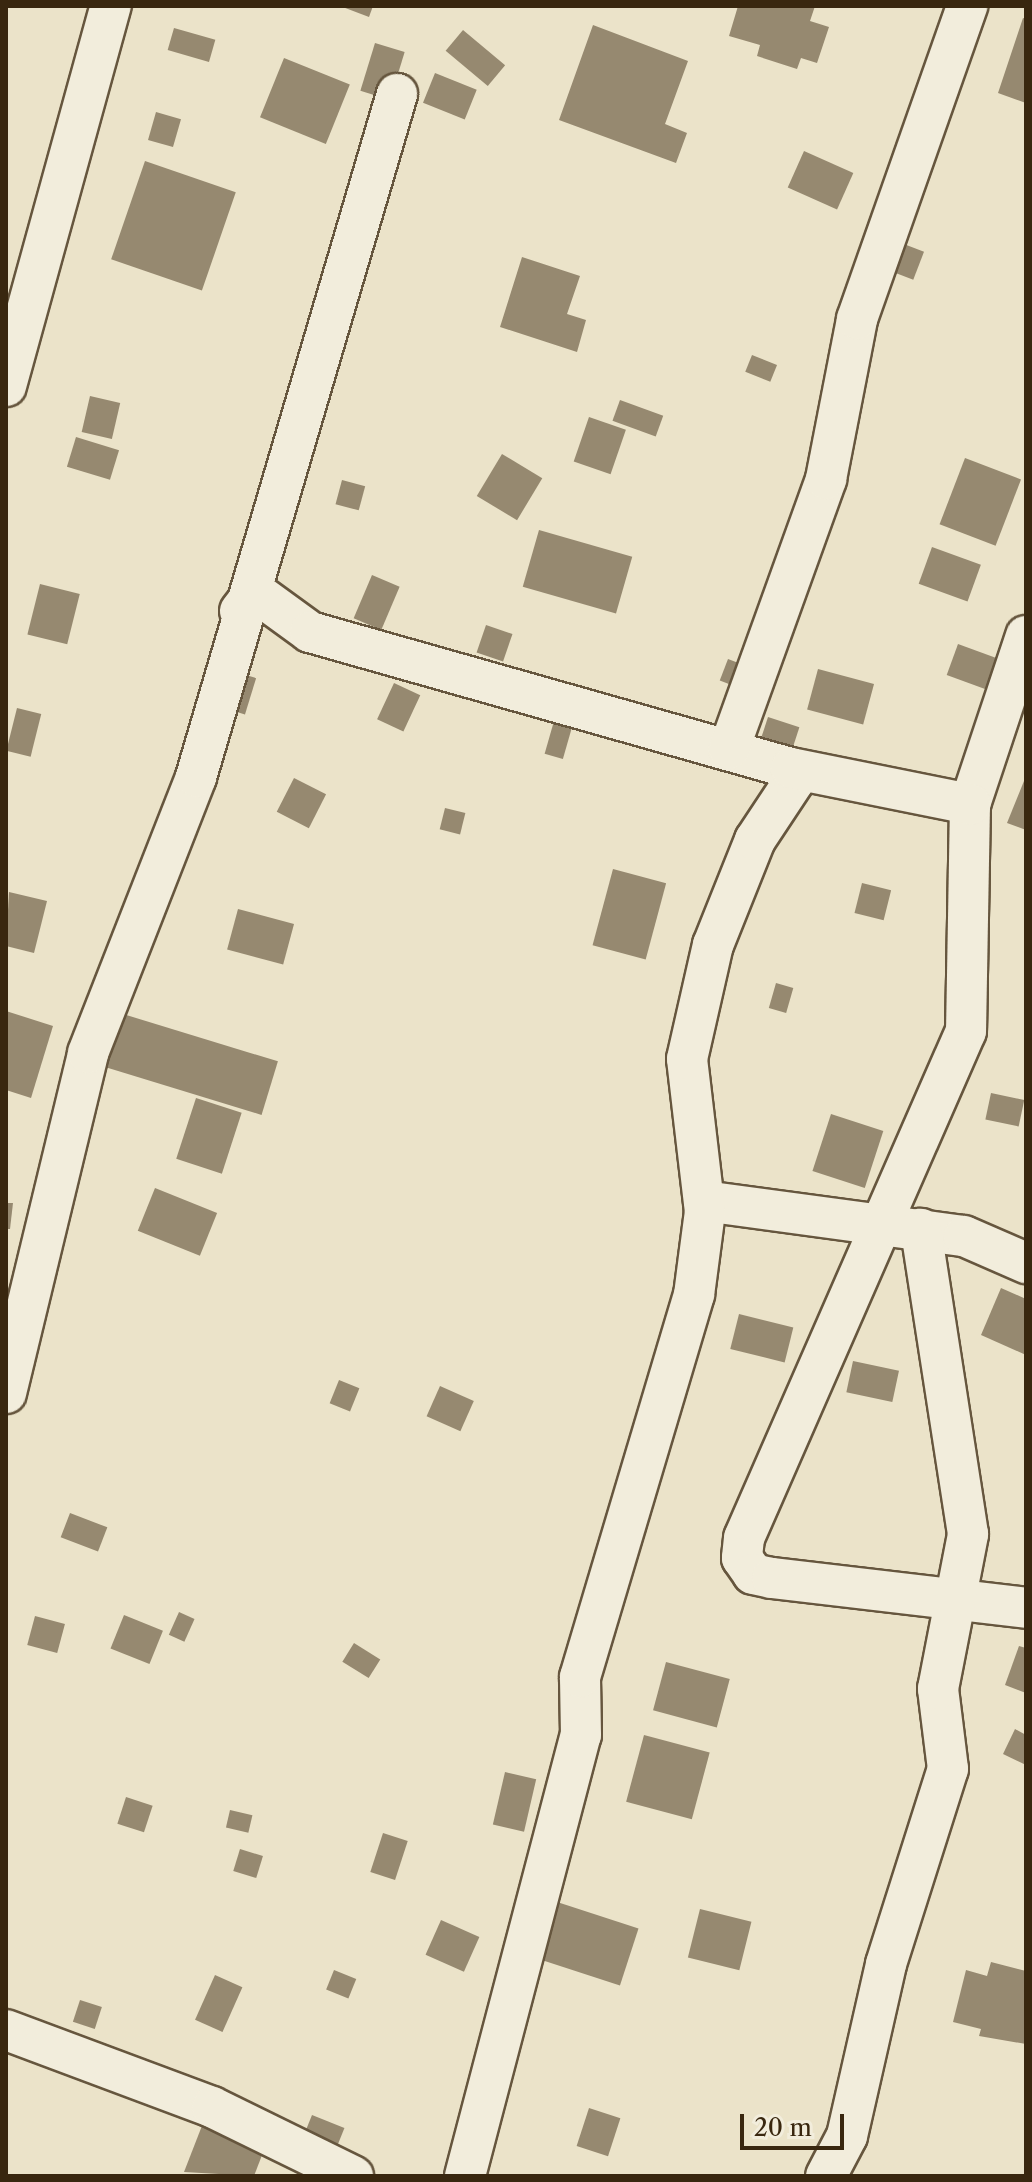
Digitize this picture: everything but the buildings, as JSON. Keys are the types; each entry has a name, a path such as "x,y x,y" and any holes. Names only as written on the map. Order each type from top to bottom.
{"street":[{"path":"6,386 19,277 111,6"},
{"path":"729,749 826,479 857,319 967,6"},
{"path":"6,1393 88,1053 178,829 240,611 397,94"},
{"path":"240,611 255,592 310,632 791,768 970,804"},
{"path":"1026,636 970,804 966,1031 744,1538 742,1558 753,1574 772,1578 1026,1608"},
{"path":"465,2176 581,1735 580,1677 680,1353 704,1201 687,1059 713,945 755,840 794,781 791,768"},
{"path":"704,1201 881,1222 964,1236 1026,1263"},
{"path":"826,2176 847,2136 886,1964 948,1769 938,1689 961,1598 968,1534 960,1463 921,1229"},
{"path":"6,2030 212,2107 353,2176"}]}
